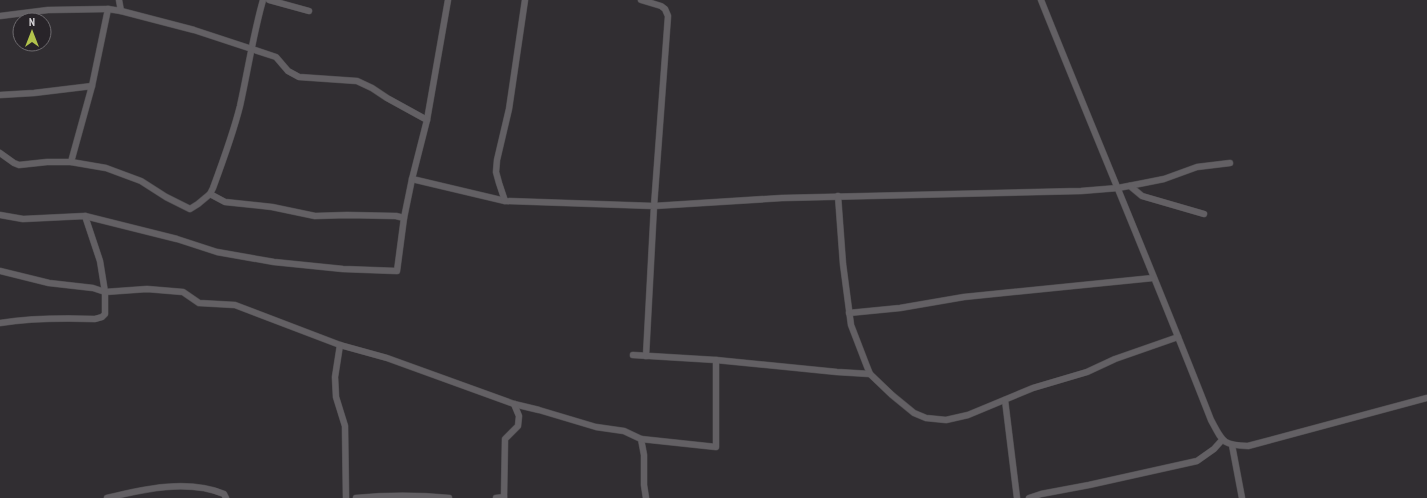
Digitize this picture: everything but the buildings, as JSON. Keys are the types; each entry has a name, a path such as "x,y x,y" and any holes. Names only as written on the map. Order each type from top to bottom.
{"street":[{"path":"119,0 120,11"},
{"path":"0,153 19,165 47,162 71,162 106,168 141,181 166,197 190,209 210,194 214,188 234,129 245,82 255,28 263,0"},
{"path":"269,0 309,11"},
{"path":"0,215 23,219 85,216 177,239 217,252 274,262 343,269 397,271 404,218 427,120 448,0"},
{"path":"505,201 496,172 497,160 509,109 525,0"},
{"path":"641,0 665,8 668,16 654,206 646,356"},
{"path":"1041,0 1211,420 1222,440 1232,446 1248,446 1427,398"},
{"path":"71,162 92,86 108,9"},
{"path":"0,16 48,10 108,9 120,11 194,30 276,57 288,71 299,77 357,81 427,120"},
{"path":"0,95 34,93 92,86"},
{"path":"412,179 505,201 654,206 782,198 951,193 1060,192 1118,188 1164,179 1197,167 1230,163"},
{"path":"1130,186 1142,196 1204,214"},
{"path":"210,194 225,202 272,207 315,216 396,216 404,218"},
{"path":"838,196 843,264 849,313 851,324 870,374 905,406 914,413 926,418 946,420 968,415 1033,388 1087,372 1115,359 1178,337"},
{"path":"0,323 26,319 95,319 102,317 105,314 105,292 100,260 85,216"},
{"path":"0,271 49,283 93,288 105,292 147,289 183,292 199,303 235,305 340,345 387,358 514,404 596,427 624,431 641,439 716,447 716,360"},
{"path":"849,313 900,308 964,297 1154,278"},
{"path":"340,345 336,377 336,397 345,426 346,498"},
{"path":"633,355 716,360 870,374"},
{"path":"1005,400 1017,498"},
{"path":"496,498 504,497 505,439 518,426 519,416 514,404"},
{"path":"641,439 644,455 644,485 646,498"},
{"path":"1029,498 1041,494 1197,461 1214,449 1222,440"},
{"path":"1232,446 1242,498"},
{"path":"107,498 132,492 174,487 197,487 217,491 224,494 226,498"},
{"path":"356,498 402,495 449,498"}]}
